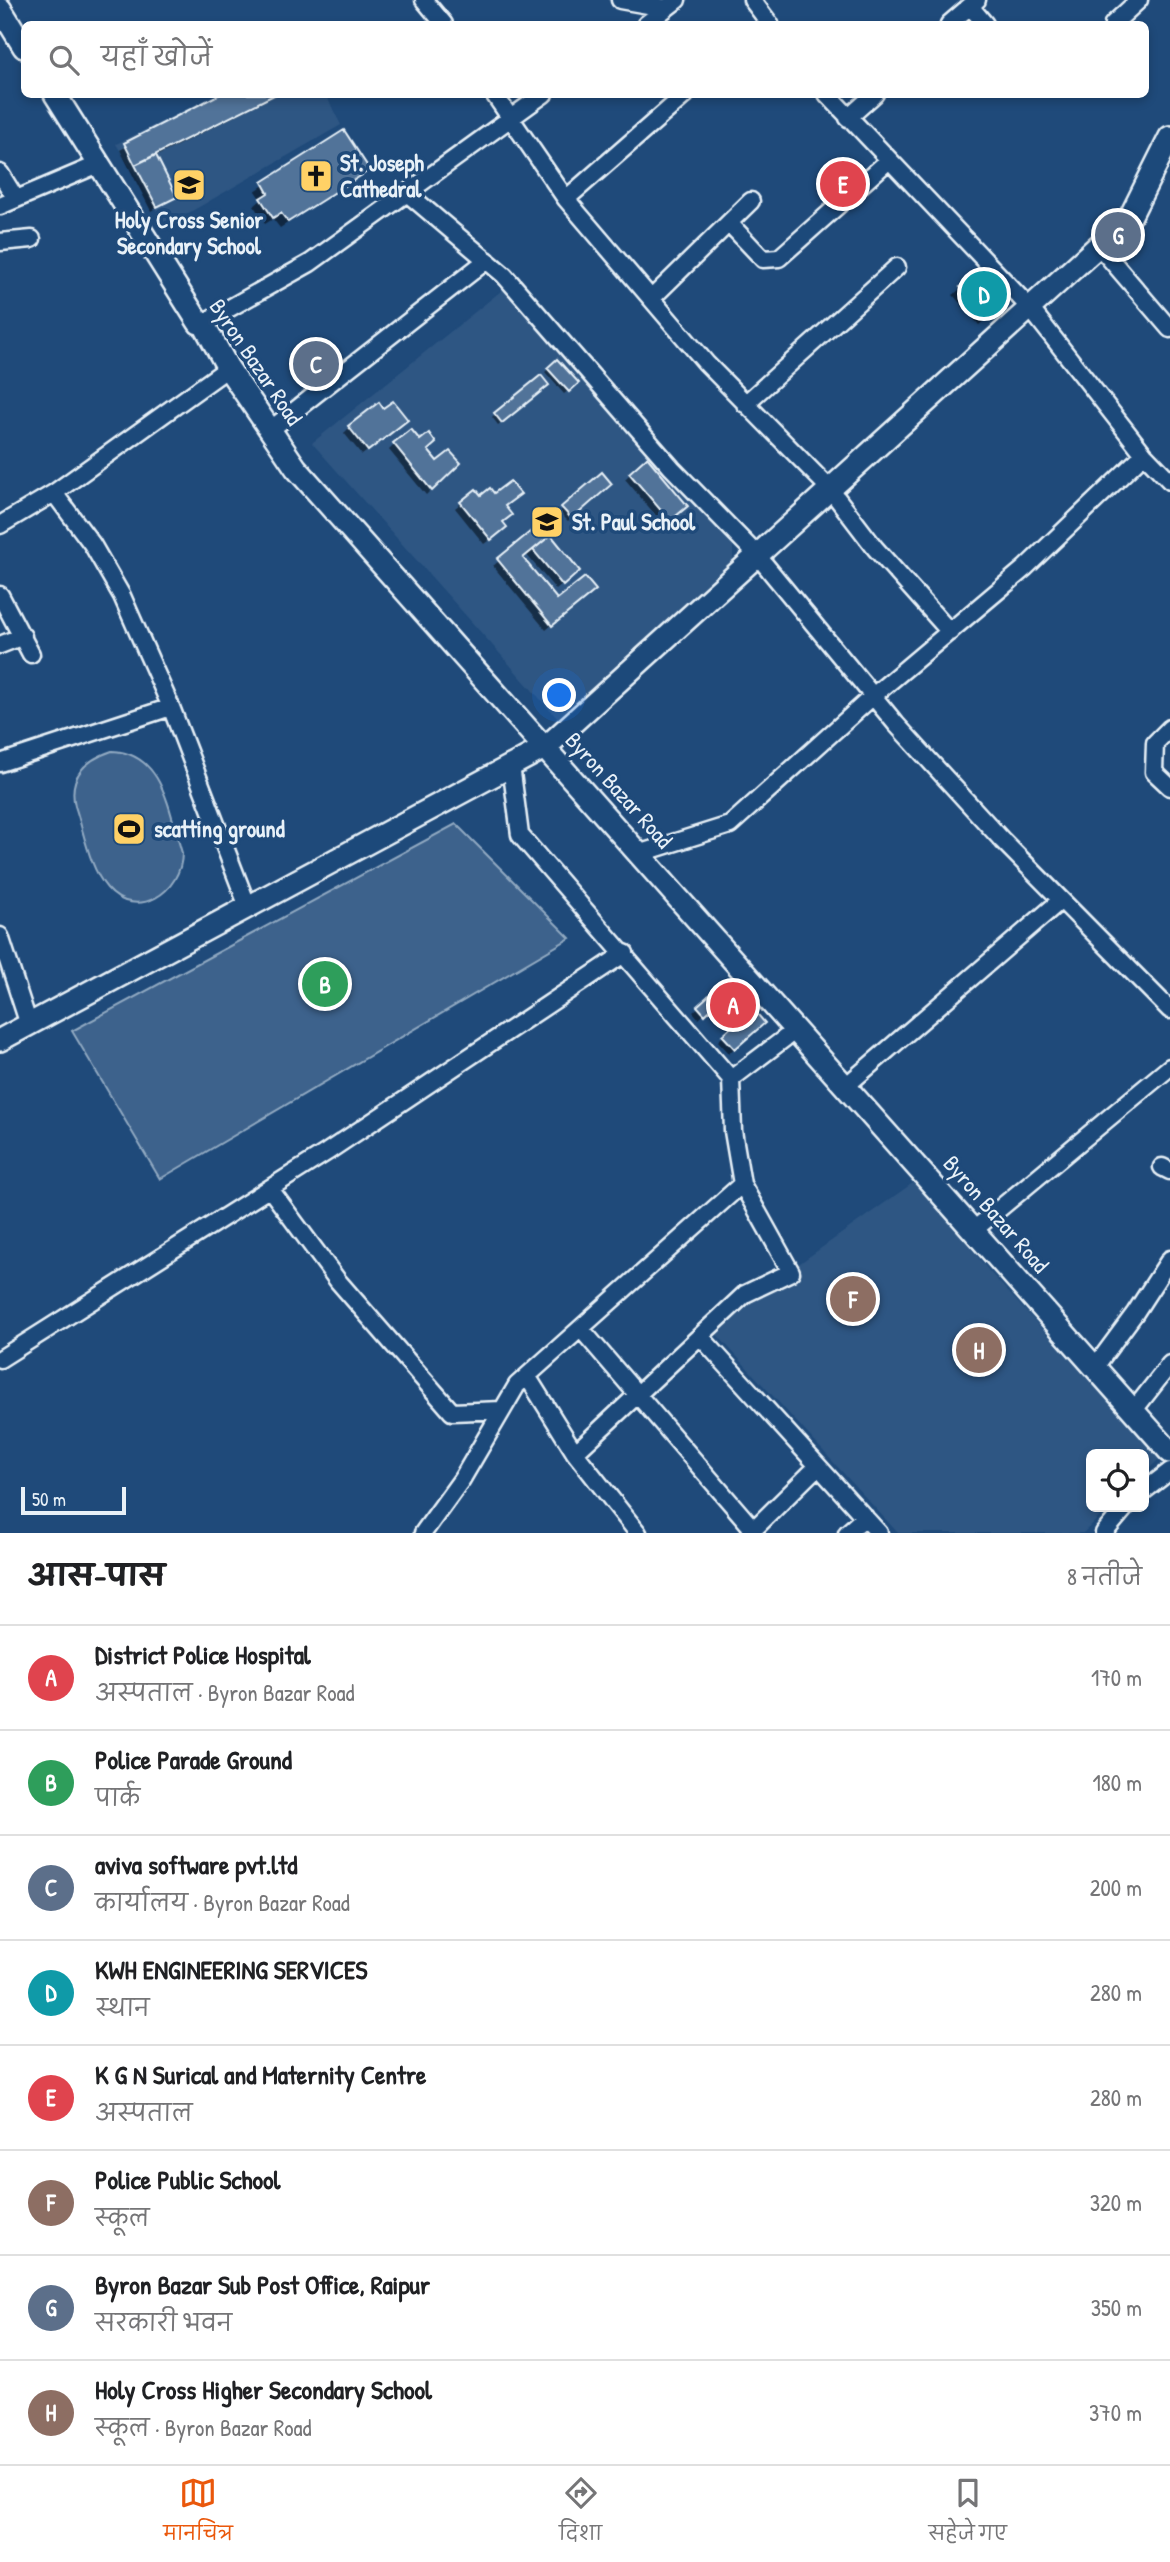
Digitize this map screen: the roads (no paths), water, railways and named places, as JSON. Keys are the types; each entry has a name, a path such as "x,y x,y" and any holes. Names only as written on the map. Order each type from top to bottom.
{"street":[{"path":"424,0 442,21"},
{"path":"620,0 666,3"},
{"path":"752,0 768,21"},
{"path":"1116,21 1139,0"},
{"path":"649,21 666,3"},
{"path":"953,21 974,3 983,21"},
{"path":"0,8 21,42"},
{"name":"Byron Bazar Road","path":"58,98 199,323 203,323 228,368 296,468 975,1229 1170,1452"},
{"path":"497,98 566,199 745,404 830,489 875,548 950,632"},
{"path":"203,323 310,263 538,98"},
{"path":"566,199 681,98"},
{"path":"830,98 1030,308 1144,454 1168,475"},
{"path":"848,118 870,98"},
{"path":"0,1040 546,747 1130,217 1170,137"},
{"path":"729,223 763,259 779,258 888,161"},
{"path":"0,206 99,164"},
{"path":"0,173 16,199"},
{"path":"407,193 504,275 673,468 757,555 873,696 1060,901 1170,1010"},
{"path":"652,298 751,201"},
{"path":"0,242 32,239"},
{"path":"1099,246 1170,328"},
{"path":"270,430 343,376 486,260"},
{"path":"745,404 897,267"},
{"path":"0,525 54,493 228,368"},
{"path":"641,853 730,825 873,696 1025,568 1144,454"},
{"path":"54,493 92,544 122,596 170,708 248,907"},
{"path":"0,595 31,654"},
{"path":"0,645 23,636"},
{"path":"0,763 170,708"},
{"path":"1170,728 1156,743 1154,772 1170,787"},
{"path":"511,765 520,835 625,953 731,1079 733,1131 742,1184 791,1272 744,1294 575,1453"},
{"path":"847,1085 1060,901"},
{"path":"0,936 29,1025"},
{"path":"0,1359 270,1188 625,953"},
{"path":"731,1079 797,1029"},
{"path":"975,1229 1170,1067"},
{"path":"423,1533 462,1479 517,1385 742,1184"},
{"path":"270,1188 338,1281 452,1412 502,1410"},
{"path":"1095,1367 1170,1259"},
{"path":"582,1329 752,1532 818,1466"},
{"path":"700,1336 879,1533"},
{"path":"1134,1410 1170,1364"},
{"path":"527,1376 575,1453 638,1533"},
{"path":"1149,1487 1170,1471"},
{"path":"1104,1533 1122,1512"},
{"path":"847,1533 865,1517"}],"place":[{"name":"St. Joseph Cathedral","path":"316,176"},
{"name":"K G N Surical and Maternity Centre","path":"843,184"},
{"name":"Holy Cross Senior Secondary School","path":"189,185"},
{"name":"Byron Bazar Sub Post Office, Raipur","path":"1118,235"},
{"name":"KWH ENGINEERING SERVICES","path":"984,294"},
{"name":"aviva software pvt.ltd","path":"316,364"},
{"name":"St. Paul School","path":"547,522"},
{"name":"scatting ground","path":"129,829"},
{"name":"Police Parade Ground","path":"325,984"},
{"name":"District Police Hospital","path":"733,1005"},
{"name":"Police Public School","path":"853,1299"},
{"name":"Holy Cross Higher Secondary School","path":"979,1350"}]}
